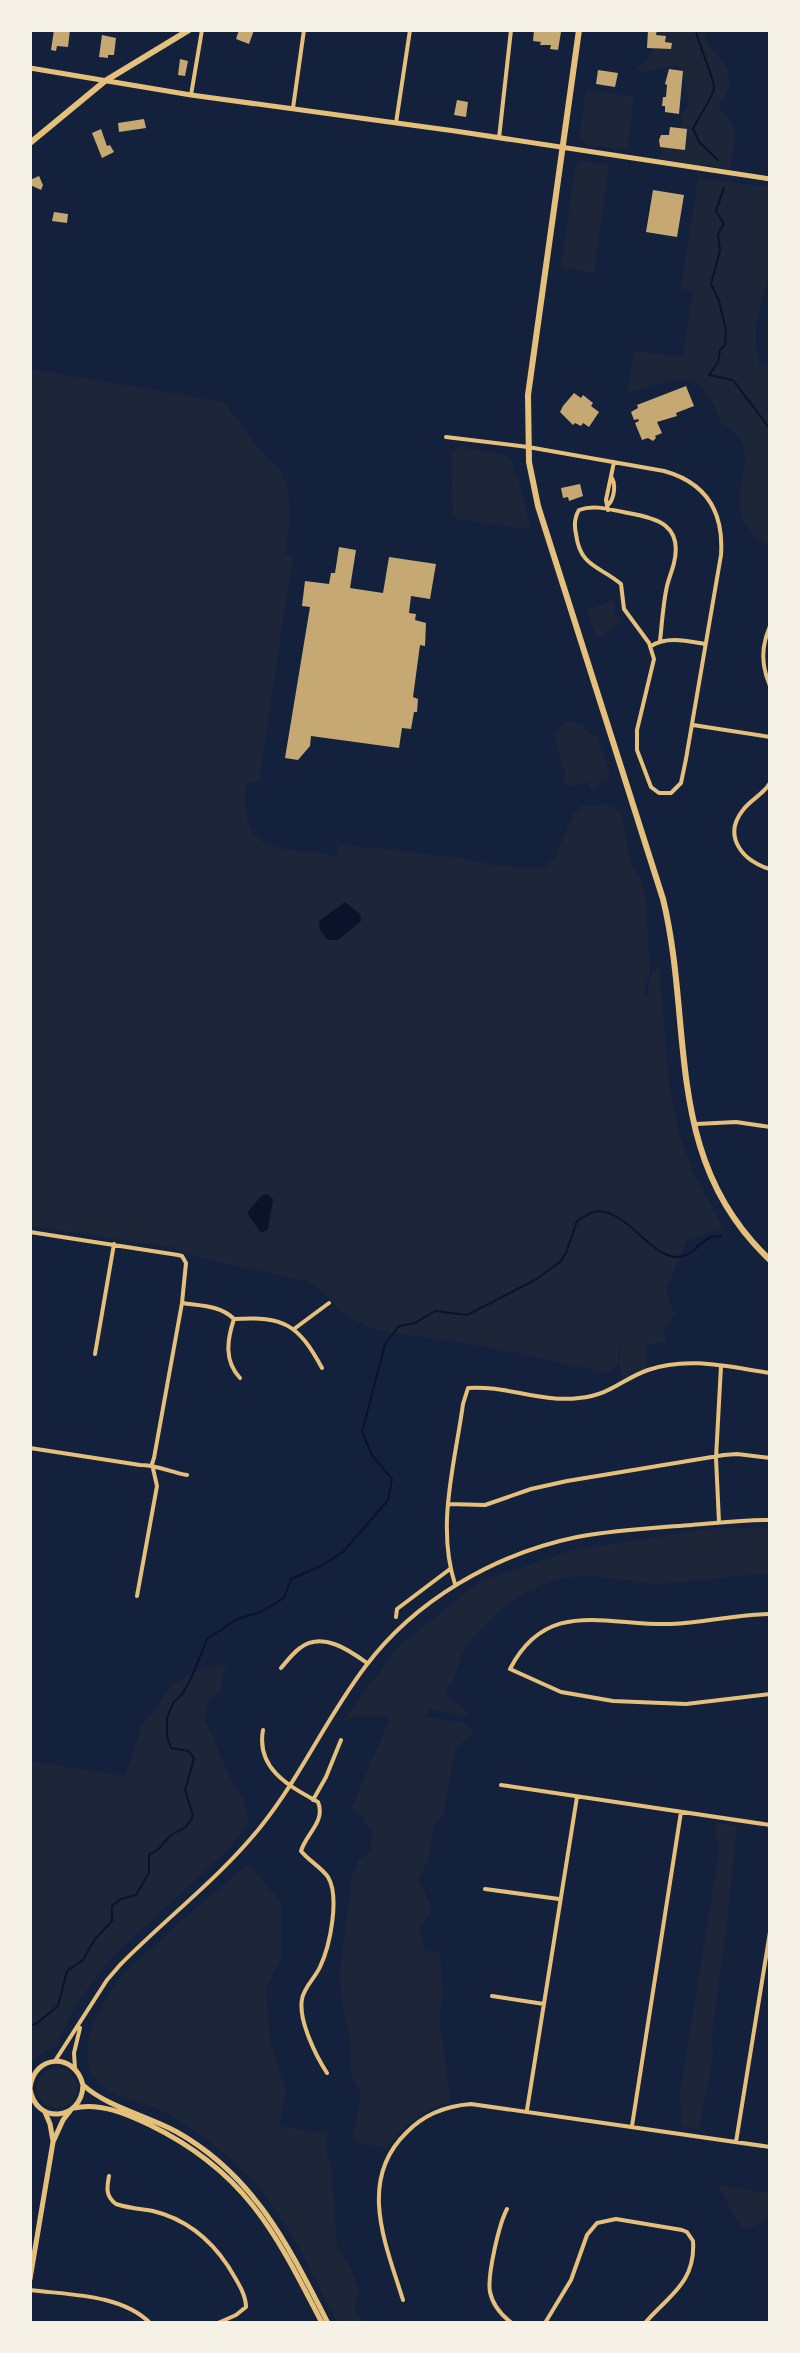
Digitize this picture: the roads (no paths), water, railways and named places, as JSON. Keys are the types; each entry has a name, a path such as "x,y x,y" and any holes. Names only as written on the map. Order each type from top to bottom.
{"main road":[{"path":"30,143 105,81 189,30"},
{"path":"579,30 528,395 528,447 538,506 668,918 685,1079 693,1124 711,1176 739,1223 770,1260"}],"street":[{"path":"191,95 202,30"},
{"path":"293,108 304,30"},
{"path":"396,123 410,30"},
{"path":"499,138 511,30"},
{"path":"30,68 191,95 770,179"},
{"path":"446,437 528,447 664,471 686,480 708,498 719,519 721,555 681,783 673,792 661,794 648,783 636,745 653,666 651,646 626,612 621,584 585,560 575,533 579,510 608,507 656,519 674,540 675,558 666,590 660,641"},
{"path":"608,507 606,500 614,462"},
{"path":"770,626 763,654 770,686"},
{"path":"651,646 660,641 675,640 705,644"},
{"path":"693,725 770,737"},
{"path":"770,783 763,794 742,810 735,834 746,858 770,869"},
{"path":"693,1124 736,1122 770,1127"},
{"path":"30,1232 178,1255 185,1259 187,1269 182,1303 152,1464 157,1486 137,1596"},
{"path":"95,1354 114,1244"},
{"path":"182,1303 218,1309 234,1319 280,1322 294,1329 310,1347 322,1368"},
{"path":"294,1329 329,1303"},
{"path":"234,1319 228,1354 240,1378"},
{"path":"456,1585 446,1546 463,1404 466,1391 470,1388 553,1399 580,1398 600,1394 639,1374 663,1366 692,1362 770,1373"},
{"path":"719,1522 716,1458 721,1366"},
{"path":"30,1448 140,1465 152,1464 187,1475"},
{"path":"449,1504 485,1505 531,1489 567,1481 737,1454 770,1458"},
{"path":"55,2061 120,1965 244,1847 289,1786 368,1664 411,1617 456,1585 498,1563 576,1537 633,1529 770,1520"},
{"path":"396,1617 397,1609 450,1569"},
{"path":"770,1614 670,1624 591,1618 571,1620 549,1627 532,1639 510,1669 561,1692 613,1701 686,1704 770,1694"},
{"path":"281,1668 300,1648 319,1642 341,1646 368,1664"},
{"path":"263,1730 262,1748 269,1768 289,1786 320,1806 320,1816 301,1851 326,1875 332,1886 330,1935 315,1977 303,1993 301,2008 317,2058 327,2073"},
{"path":"313,1800 341,1740"},
{"path":"501,1785 770,1825"},
{"path":"527,2111 577,1797"},
{"path":"632,2126 681,1812"},
{"path":"485,1889 559,1899"},
{"path":"736,2142 770,1932"},
{"path":"492,1996 544,2004"},
{"path":"80,2024 74,2053 75,2069 83,2085 101,2100 175,2131 203,2149 242,2183 279,2231 325,2323"},
{"path":"75,2069 55,2061 33,2072 30,2092 39,2108 58,2114 83,2106 107,2108 142,2121 185,2143 220,2170 248,2198 284,2250 325,2323"},
{"path":"30,2279 53,2142 63,2120 81,2097 83,2085"},
{"path":"403,2300 382,2229 378,2188 386,2160 398,2140 423,2118 448,2107 471,2104 770,2147"},
{"path":"45,2112 53,2142"},
{"path":"109,2176 107,2190 111,2201 175,2219 199,2233 233,2274 246,2307 218,2323"},
{"path":"507,2209 500,2224 489,2287 497,2310 512,2323"},
{"path":"545,2323 571,2280 590,2230 601,2221 616,2219 682,2230 692,2237 694,2246 685,2280 672,2298 645,2323"},
{"path":"30,2290 115,2302 134,2309 150,2323"}],"waterway":[{"path":"696,30 714,88 693,129 699,142 718,160"},
{"path":"724,188 716,211 724,224 718,234 720,251 711,284 726,330 725,345 709,375 733,380 770,429"},
{"path":"30,2025 36,2024 58,2006 67,1971 83,1960 95,1939 112,1921 112,1906 121,1899 136,1895 149,1873 149,1855 187,1826 193,1816 185,1790 194,1759 189,1751 171,1748 167,1718 173,1703 183,1693 192,1676 207,1639 237,1619 261,1612 284,1598 291,1579 343,1552 388,1500 392,1479 372,1455 362,1432 385,1344 399,1326 415,1323 435,1311 467,1315 535,1280 560,1262 577,1221 594,1212 616,1216 657,1249 676,1257 691,1253 709,1238 721,1236"}]}
